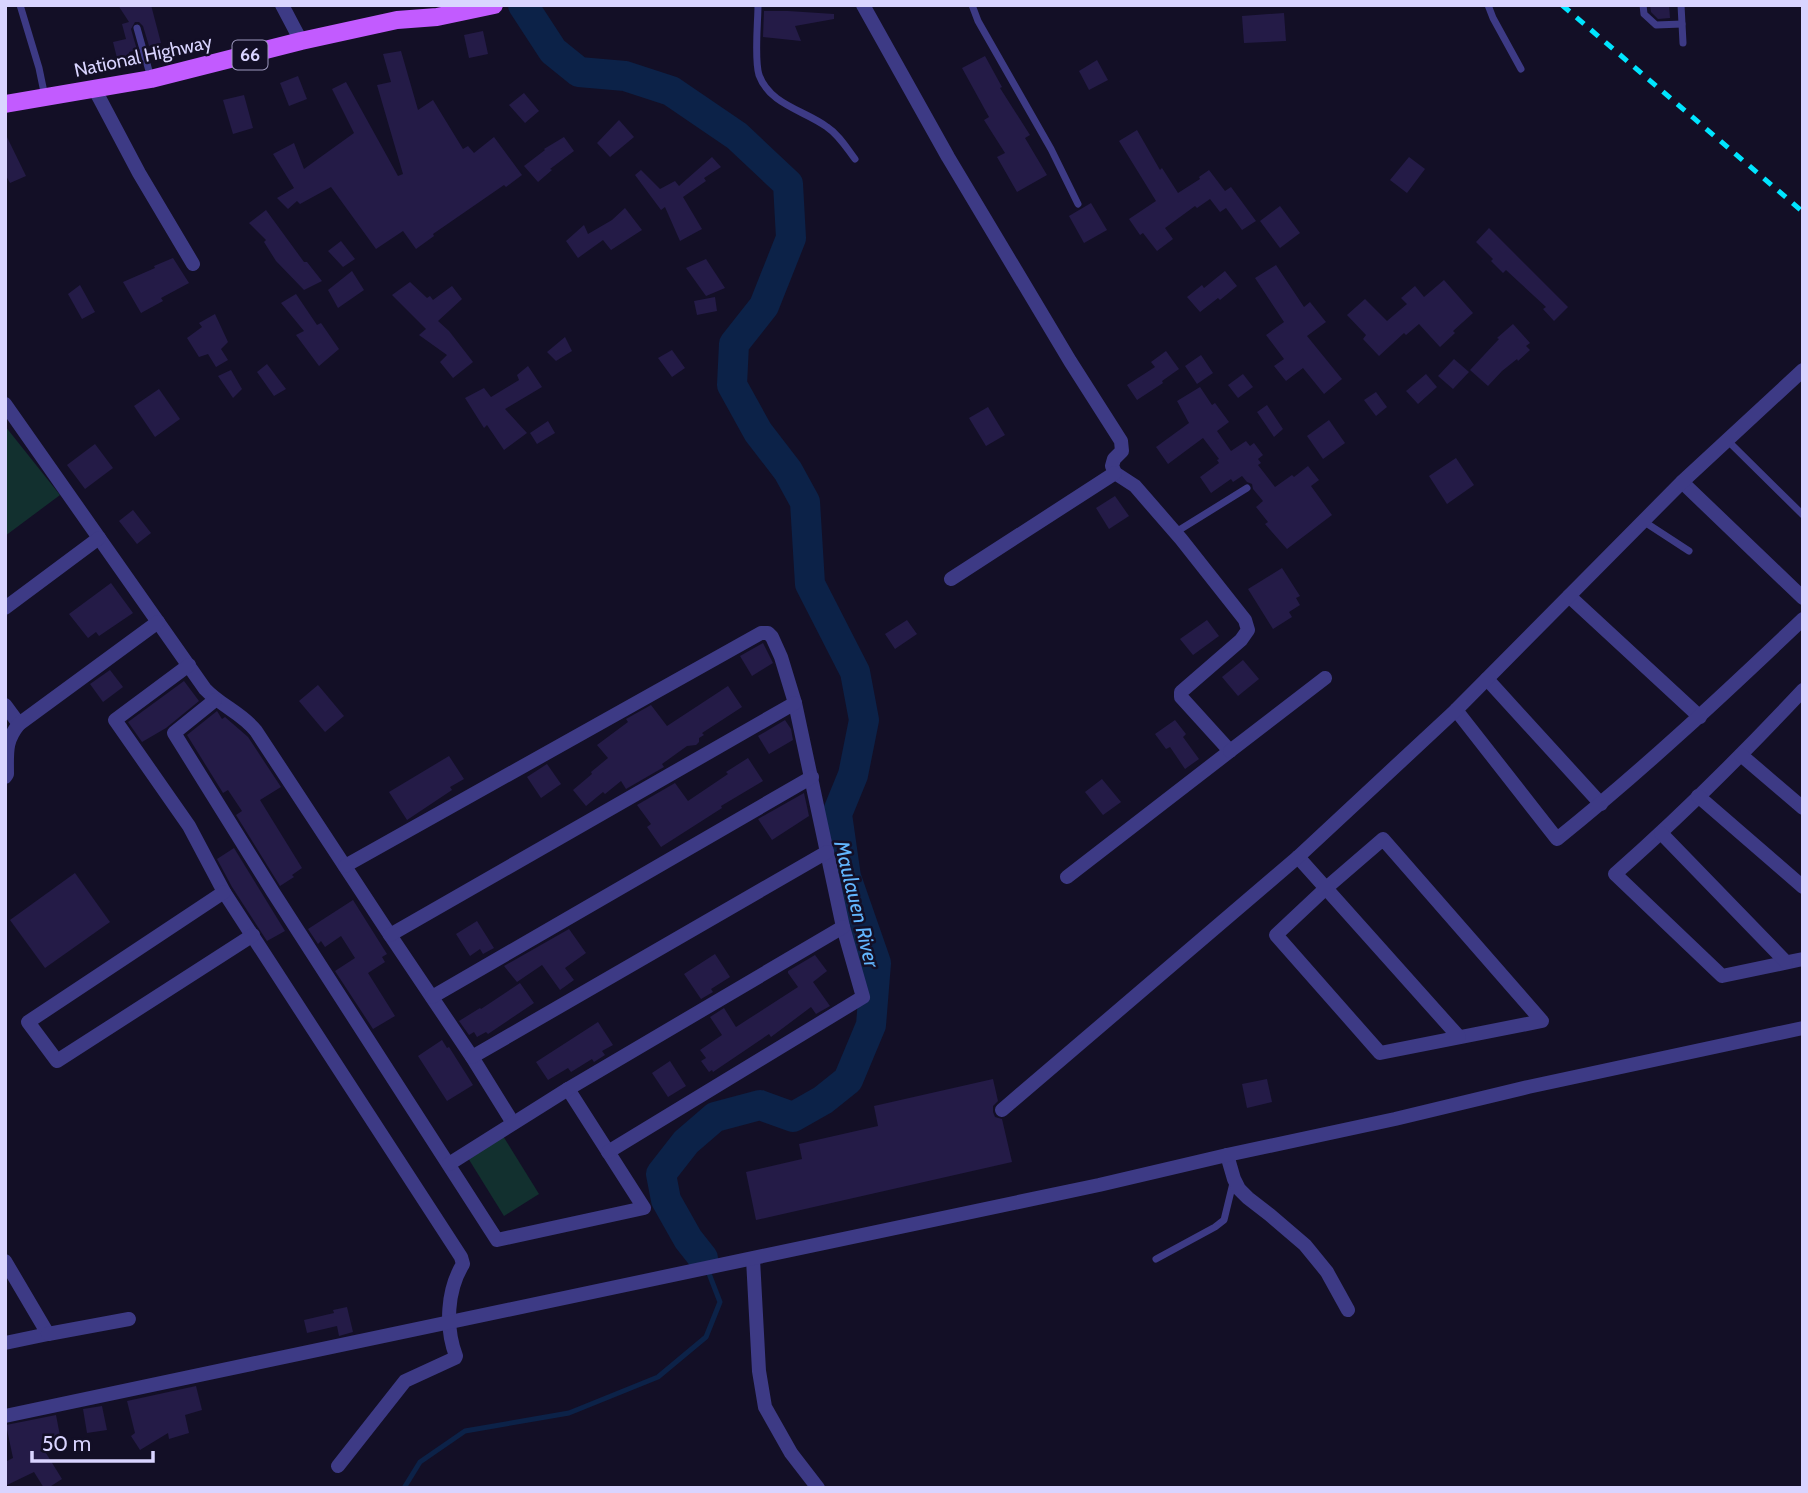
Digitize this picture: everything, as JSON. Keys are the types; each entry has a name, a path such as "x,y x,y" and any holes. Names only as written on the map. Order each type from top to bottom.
{"main road":[{"name":"National Highway","path":"5,104 151,79 397,20 438,17 494,5"}],"street":[{"path":"282,5 301,41"},
{"path":"863,5 948,157 1121,441 1122,451 1114,459 1112,466 1115,473 1135,486 1245,620 1248,629 1241,640 1181,692 1181,698 1230,751"},
{"path":"94,88 138,173 193,264"},
{"path":"1002,1110 1298,858 1488,679 1682,482 1803,370"},
{"path":"5,404 205,689 215,700 248,721 256,731 513,1123"},
{"path":"951,579 1115,473"},
{"path":"1682,482 1803,598"},
{"path":"5,608 99,538"},
{"path":"1569,596 1700,717"},
{"path":"1456,710 1557,839 1700,717 1803,620"},
{"path":"5,777 7,746 10,735 19,724 158,622"},
{"path":"345,866 761,633 768,633 772,637 795,703 843,927 863,997 608,1152"},
{"path":"189,665 115,720 189,826 224,892 461,1257 463,1264 451,1293 449,1323 455,1358 405,1381 338,1466"},
{"path":"1067,877 1325,678"},
{"path":"1488,679 1601,804"},
{"path":"1801,697 1615,874 1722,976 1803,959"},
{"path":"215,700 174,733 497,1240 644,1208 568,1089"},
{"path":"390,935 795,703"},
{"path":"5,705 19,724"},
{"path":"1741,755 1803,808"},
{"path":"432,997 812,777"},
{"path":"1699,796 1803,887"},
{"path":"1661,833 1786,962"},
{"path":"1383,839 1542,1021 1459,1037 1381,1053 1276,935 1325,888 1383,839"},
{"path":"472,1057 827,852"},
{"path":"1298,858 1459,1037"},
{"path":"224,892 28,1022 57,1061 253,935"},
{"path":"449,1164 568,1089 843,927"},
{"path":"5,1416 1099,1185 1803,1027"},
{"path":"1227,1155 1239,1189 1310,1251 1327,1272 1348,1310"},
{"path":"750,1259 759,1371 765,1407 791,1454 818,1488"},
{"path":"5,1261 48,1334"},
{"path":"5,1343 129,1319"}],"lane":[{"path":"20,5 46,97"},
{"path":"758,5 759,75 779,101 839,136 855,159"},
{"path":"972,5 978,21 1051,149 1078,204"},
{"path":"1488,5 1521,69"},
{"path":"1643,5 1644,14 1656,25 1682,24"},
{"path":"1681,5 1683,43"},
{"path":"137,28 151,79"},
{"path":"1727,440 1803,515"},
{"path":"1175,533 1247,488"},
{"path":"1643,521 1689,551"},
{"path":"1156,1259 1224,1220 1234,1179"}],"green space":[{"path":"5,426 60,495 5,536"},
{"path":"503,1136 539,1194 504,1216 468,1158"}],"building":[{"path":"118,5 151,5 161,43 149,46 143,26 135,22 131,29 137,50 129,52 130,59 118,62 113,42 126,39 122,24 129,22"},
{"path":"1650,5 1669,5 1670,18 1658,19 1651,12"},
{"path":"764,11 834,14 834,19 795,26 801,41 763,37"},
{"path":"1284,13 1286,41 1244,43 1242,16"},
{"path":"483,31 488,54 469,58 464,35"},
{"path":"401,51 418,110 433,100 463,149 468,146 474,153 494,137 522,175 433,234 434,236 416,249 403,231 376,249 331,187 300,204 297,201 288,209 277,198 294,188 273,154 294,143 304,169 354,133 332,89 346,82 398,176 403,174 377,85 391,82 383,54"},
{"path":"985,56 1002,87 1000,88 1030,135 1025,138 1047,175 1017,192 997,157 1005,153 984,120 989,117 962,68"},
{"path":"1097,60 1108,80 1089,90 1079,71"},
{"path":"298,76 307,99 289,106 280,83"},
{"path":"524,93 539,111 525,123 509,105"},
{"path":"244,95 253,128 233,134 223,100"},
{"path":"619,120 634,137 610,157 597,143"},
{"path":"1137,130 1160,170 1162,168 1178,193 1209,170 1225,191 1231,187 1256,221 1242,230 1226,208 1220,212 1210,199 1197,208 1195,206 1165,228 1173,239 1157,251 1143,233 1140,235 1129,219 1156,201 1119,141"},
{"path":"5,133 26,176 10,183 5,174"},
{"path":"564,137 574,151 538,182 524,166"},
{"path":"712,157 721,167 683,197 702,229 680,241 665,207 661,210 635,175 641,170 660,189 675,181 679,186"},
{"path":"1409,157 1425,169 1407,193 1390,180"},
{"path":"1091,203 1107,230 1084,243 1069,216"},
{"path":"1280,206 1300,233 1280,248 1260,221"},
{"path":"625,208 642,230 611,250 603,240 578,258 566,241 584,225 588,234 612,220"},
{"path":"266,210 304,262 307,262 322,281 304,290 276,261 264,242 266,240 249,223"},
{"path":"1489,228 1568,307 1554,321 1543,309 1546,307 1506,270 1503,273 1476,242"},
{"path":"341,241 355,259 343,267 328,251"},
{"path":"173,258 189,283 161,298 163,301 141,313 123,282"},
{"path":"706,259 725,288 706,296 686,268"},
{"path":"1276,265 1304,307 1310,302 1326,322 1307,336 1342,379 1324,394 1303,368 1286,381 1274,366 1284,359 1266,335 1284,322 1255,278"},
{"path":"352,271 364,290 338,308 328,290"},
{"path":"1225,271 1237,286 1200,312 1187,297 1202,285 1204,288"},
{"path":"1444,280 1473,313 1440,347 1419,324 1406,335 1404,333 1379,356 1363,339 1366,335 1347,315 1365,299 1387,321 1407,304 1401,298 1415,286 1424,297"},
{"path":"410,282 427,298 430,296 433,300 452,286 462,299 438,321 473,362 453,378 440,362 447,355 419,335 426,329 392,295"},
{"path":"80,285 95,312 82,319 68,294"},
{"path":"296,294 317,325 321,323 339,349 319,366 296,335 304,331 281,303"},
{"path":"715,297 717,311 697,315 694,301"},
{"path":"215,314 228,342 221,349 228,360 216,367 208,354 199,357 187,338 202,327 199,323"},
{"path":"1513,324 1530,343 1526,346 1530,350 1502,371 1488,386 1470,370 1499,339 1497,338"},
{"path":"565,337 572,351 556,361 547,352"},
{"path":"672,350 685,368 672,377 658,358"},
{"path":"1166,351 1179,369 1137,400 1127,385 1155,367 1151,362"},
{"path":"1201,355 1213,373 1197,384 1185,366"},
{"path":"1454,359 1469,372 1453,389 1438,376"},
{"path":"267,364 286,389 274,396 257,372"},
{"path":"528,366 542,387 505,409 527,433 504,450 487,425 484,428 465,398 484,388 491,397 519,380 517,375"},
{"path":"231,370 242,389 233,398 218,376"},
{"path":"1243,374 1253,387 1238,398 1228,385"},
{"path":"1426,374 1437,387 1418,404 1406,391"},
{"path":"1200,387 1212,405 1215,403 1229,422 1217,431 1231,451 1246,441 1250,446 1254,443 1263,455 1258,459 1261,463 1258,465 1275,487 1308,466 1319,480 1311,486 1332,515 1287,549 1265,524 1268,522 1256,507 1263,501 1252,484 1242,476 1233,482 1231,479 1211,493 1200,477 1219,463 1219,459 1203,438 1168,464 1156,447 1189,423 1177,401"},
{"path":"159,389 180,419 155,437 134,406"},
{"path":"1376,392 1387,407 1376,416 1364,400"},
{"path":"1267,405 1283,429 1274,437 1257,412"},
{"path":"988,407 1005,435 986,446 969,418"},
{"path":"1329,420 1345,443 1323,459 1307,436"},
{"path":"548,421 555,433 537,444 530,433"},
{"path":"95,444 113,468 85,489 67,465"},
{"path":"1456,458 1474,485 1447,504 1429,476"},
{"path":"1115,496 1129,516 1109,529 1096,508"},
{"path":"133,510 151,533 137,544 119,521"},
{"path":"1282,568 1300,596 1296,598 1300,605 1289,612 1292,617 1273,629 1248,589"},
{"path":"111,583 133,613 99,636 96,632 88,638 69,614"},
{"path":"907,620 917,634 895,649 885,634"},
{"path":"1207,620 1219,636 1193,655 1180,639"},
{"path":"763,643 773,663 752,676 740,656"},
{"path":"1243,660 1259,679 1238,696 1222,677"},
{"path":"110,670 123,687 103,702 90,684"},
{"path":"184,681 199,701 166,728 142,742 128,722"},
{"path":"318,685 344,716 325,732 299,701"},
{"path":"728,686 742,707 702,733 704,735 696,745 687,746 662,764 664,767 626,789 621,781 586,806 573,790 608,758 597,745 628,722 626,719 651,705 667,726"},
{"path":"217,711 222,719 225,717 248,737 281,787 260,800 302,868 280,886 236,815 242,811 228,790 223,793 187,735"},
{"path":"785,720 791,729 793,740 769,754 758,736"},
{"path":"1175,720 1199,759 1185,769 1170,747 1166,749 1155,734"},
{"path":"449,756 464,779 407,820 389,792"},
{"path":"748,758 763,781 661,847 647,827 651,824 637,805 675,783 688,801"},
{"path":"547,764 561,784 541,798 527,777"},
{"path":"1102,779 1121,802 1103,815 1085,792"},
{"path":"804,793 809,816 772,840 758,819"},
{"path":"234,848 285,931 267,941 217,859"},
{"path":"75,873 110,922 45,968 10,920"},
{"path":"353,900 387,954 382,957 385,962 368,973 395,1016 373,1029 335,971 355,958 341,936 325,947 321,941 318,944 308,929"},
{"path":"477,921 494,948 483,954 480,949 470,956 456,934"},
{"path":"569,929 586,953 565,968 574,980 560,990 542,965 517,982 504,966"},
{"path":"715,954 730,977 701,999 684,974"},
{"path":"815,955 827,971 813,982 830,1006 816,1014 811,1007 771,1037 769,1034 713,1072 709,1072 701,1061 706,1058 700,1050 722,1035 710,1017 724,1008 736,1027 798,987 788,971"},
{"path":"520,983 534,1003 488,1034 486,1032 477,1037 474,1032 469,1035 459,1021"},
{"path":"598,1022 613,1045 602,1051 605,1055 594,1062 592,1059 571,1072 568,1068 548,1080 536,1062"},
{"path":"442,1040 473,1085 447,1101 418,1056"},
{"path":"670,1061 686,1086 668,1097 652,1073"},
{"path":"993,1079 998,1101 993,1106 993,1112 995,1117 1002,1119 1012,1162 756,1220 746,1172 802,1159 799,1144 878,1126 874,1106"},
{"path":"1267,1079 1272,1102 1247,1108 1242,1084"},
{"path":"347,1307 353,1332 339,1336 337,1326 307,1333 304,1320"},
{"path":"196,1386 202,1410 185,1415 189,1433 169,1439 168,1433 140,1450 131,1436 135,1433 127,1401"},
{"path":"102,1406 107,1430 87,1433 83,1409"},
{"path":"56,1415 61,1441 41,1445 62,1479 44,1488 34,1472 5,1486 5,1462 13,1458 6,1425"}],"waterway":[{"name":"Maulauen River","path":"523,5 553,51 579,72 625,76 671,91 737,136 788,184 791,238 764,306 734,344 732,385 758,432 788,471 805,502 810,584 855,672 864,720 853,775 837,814 846,877 876,963 871,1025 848,1080 823,1100 793,1117 760,1105 715,1117 686,1142 661,1174 666,1200 688,1239 703,1258"},
{"name":"Maulauen River","path":"404,1488 420,1462 465,1431 569,1413 658,1377 706,1337 720,1302 703,1258"}],"railway":[{"path":"1562,5 1803,212"}]}
